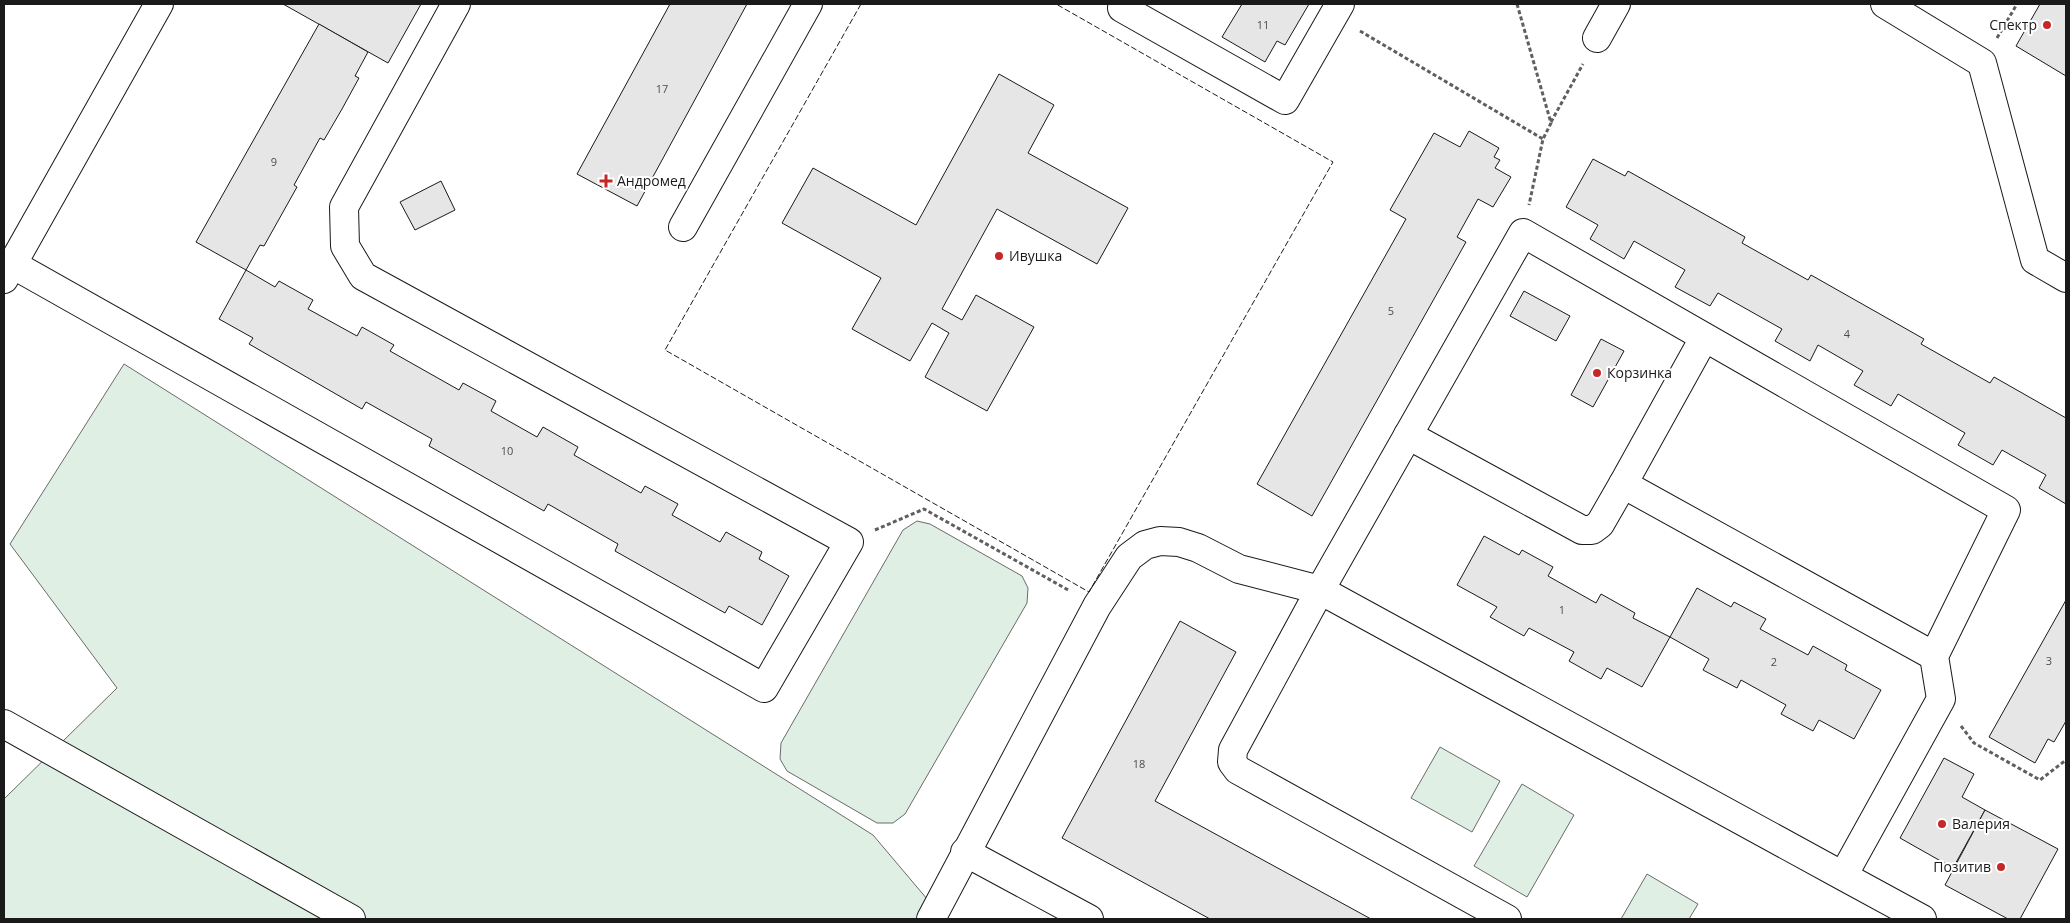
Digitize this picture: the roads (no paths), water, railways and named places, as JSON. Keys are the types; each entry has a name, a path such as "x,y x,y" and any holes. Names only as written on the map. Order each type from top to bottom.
{"street":[{"path":"159,4 8,272 764,688 849,542 363,276 345,246 344,207 456,4"},
{"path":"683,227 808,4"},
{"path":"1124,4 1122,8 1285,100 1337,9"},
{"path":"1597,38 1616,4"},
{"path":"1885,4 1982,63 2035,260 2066,278"},
{"path":"1507,919 1238,770 1232,762 1233,750 1320,590 1523,233 2006,510 1934,656 1941,700 1844,876"},
{"path":"1408,435 1582,530 1592,530 1600,524 1704,338"},
{"path":"1623,484 1934,656"},
{"path":"931,919 1096,606 1130,557 1145,545 1160,541 1179,542 1198,548 1240,569 1320,590 1922,919"},
{"path":"4,724 351,919"},
{"path":"965,852 1088,919"}],"place":[{"name":"Спектр","path":"2047,25"},
{"name":"Андромед","path":"606,181"},
{"name":"Ивушка","path":"999,256"},
{"name":"Корзинка","path":"1597,373"},
{"name":"Валерия","path":"1942,824"},
{"name":"Позитив","path":"2001,867"}]}
